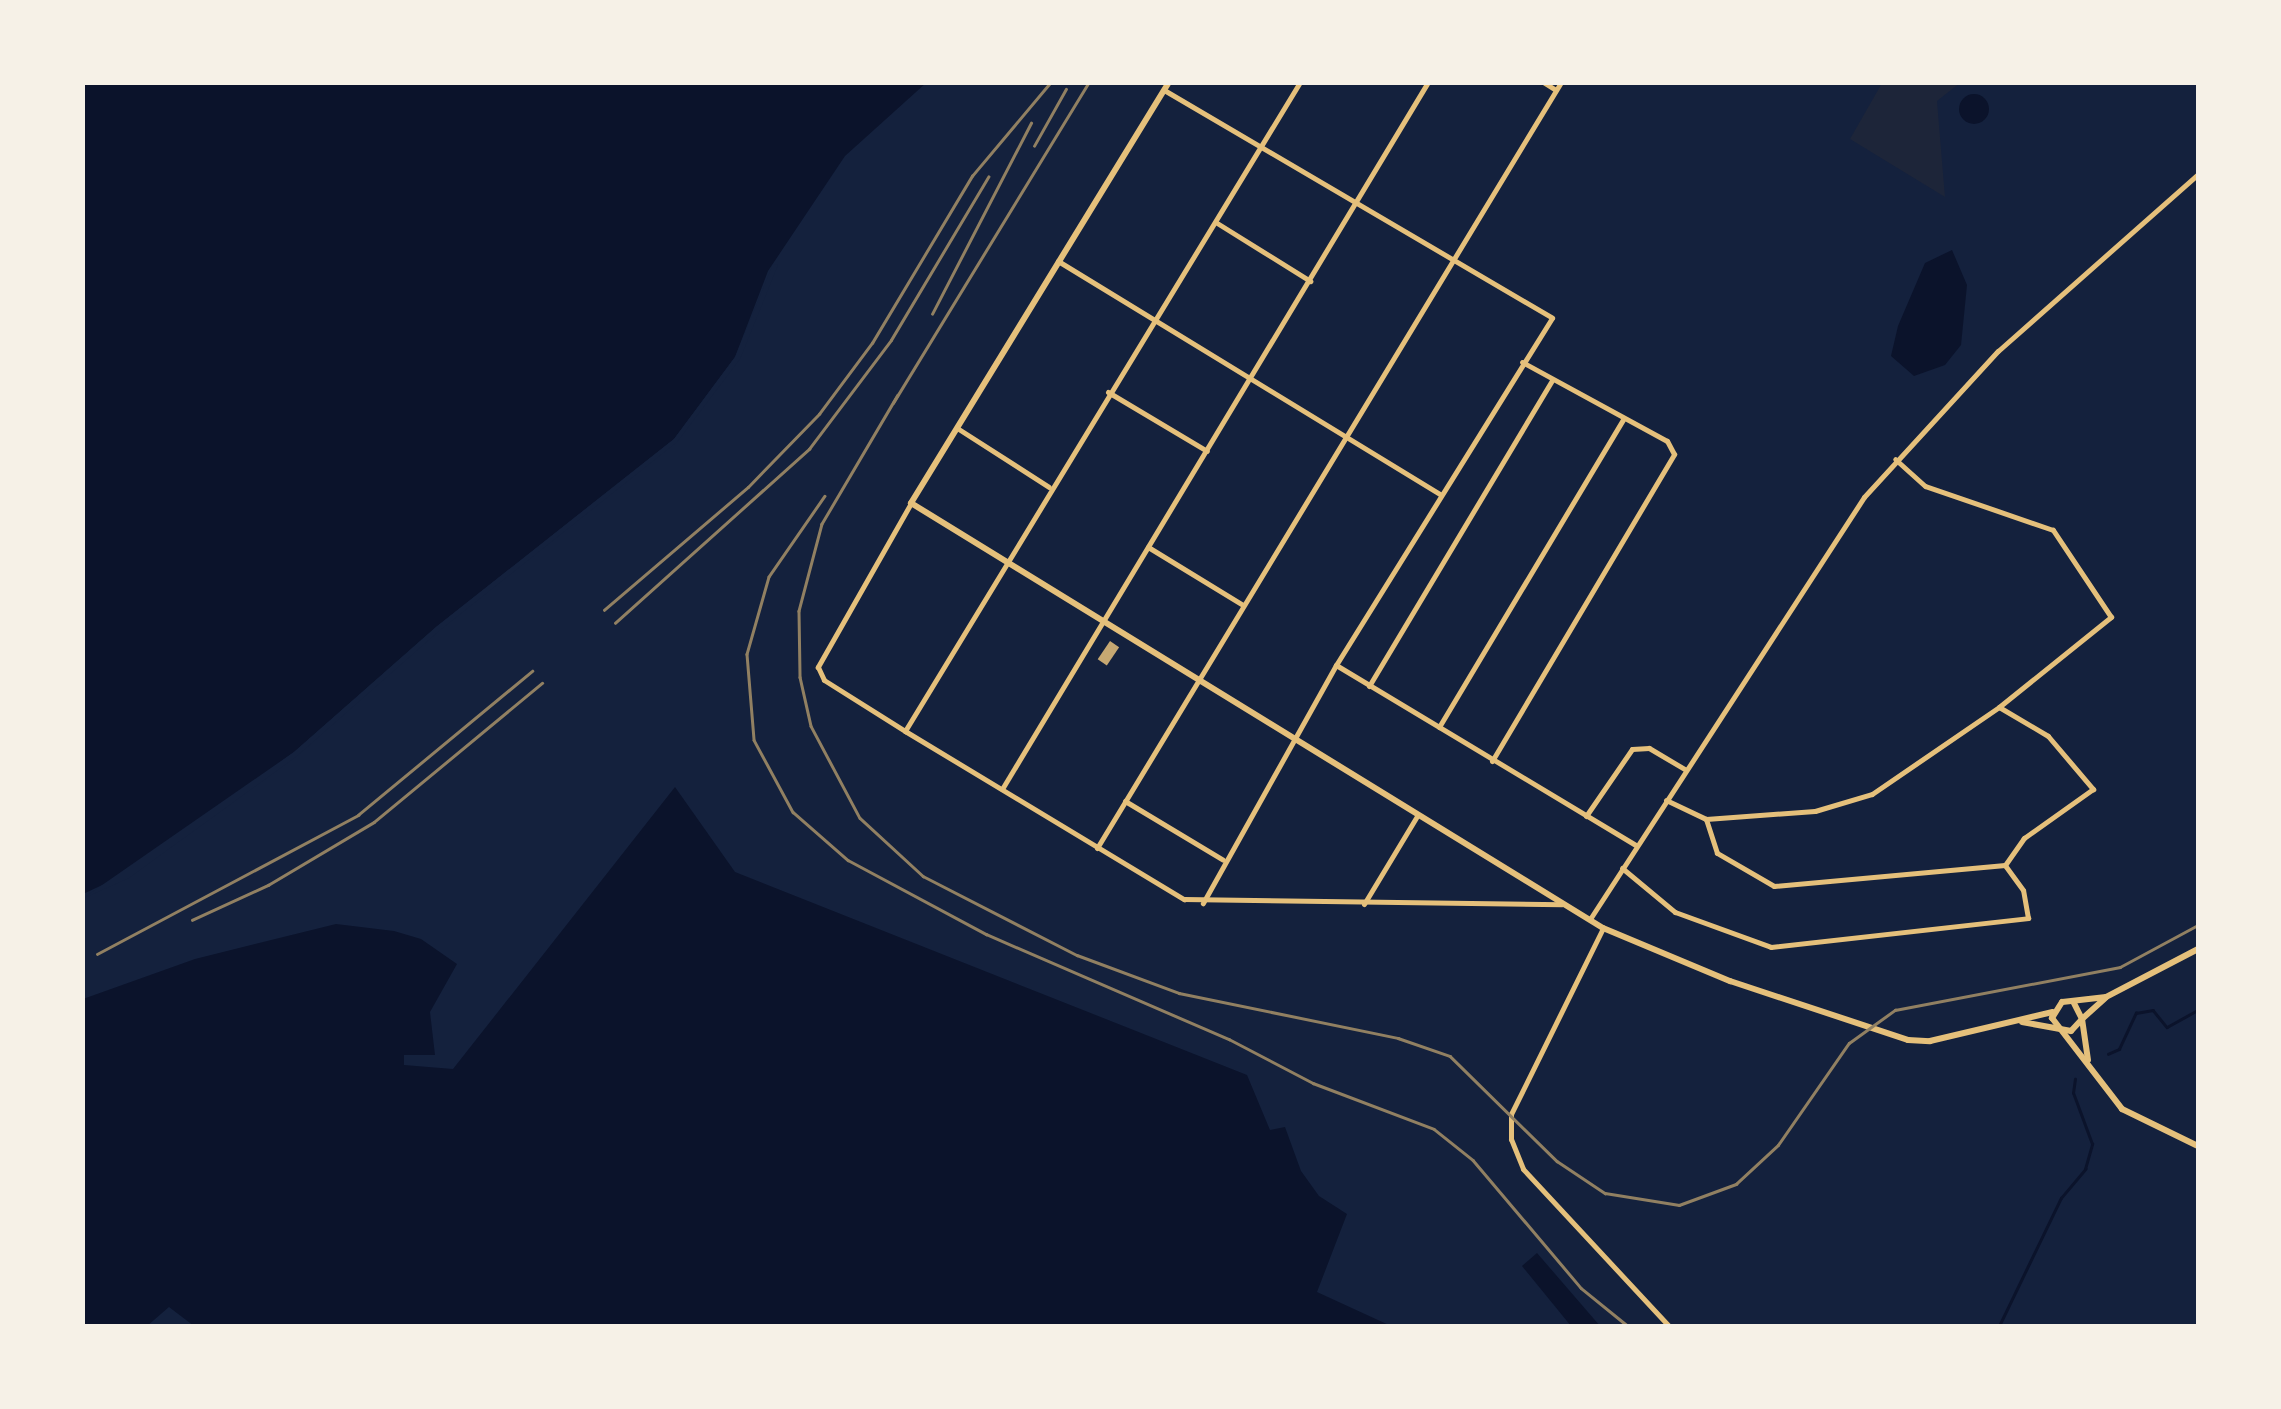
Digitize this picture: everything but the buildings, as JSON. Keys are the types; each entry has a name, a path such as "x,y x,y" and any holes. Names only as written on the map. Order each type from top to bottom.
{"street":[{"path":"905,731 1006,559 1152,320 1217,223 1300,82"},
{"path":"1002,790 1428,82"},
{"path":"1543,82 1556,90"},
{"path":"1097,848 1561,82"},
{"path":"1203,903 1223,860 1336,665 1522,362 1552,322 1534,302 1261,146 1167,86 820,655 824,680 1168,892 1203,903 1565,904"},
{"path":"1590,920 1635,845 1864,497 1895,459 2063,289 2198,174"},
{"path":"1217,223 1310,281"},
{"path":"1058,261 1440,494"},
{"path":"1492,761 1674,455 1670,443 1522,362"},
{"path":"1369,686 1553,378"},
{"path":"1108,392 1207,451"},
{"path":"1438,727 1624,418"},
{"path":"957,428 1050,487"},
{"path":"1666,800 1706,819 1815,810 1872,794 1999,707 2108,622 2110,609 2047,526 1924,486 1895,459"},
{"path":"911,503 1292,741 1603,928 1730,981 1908,1040 2021,1022 2053,1012 2062,1002 2106,996 2198,949"},
{"path":"1148,547 1243,606"},
{"path":"1336,665 1635,845"},
{"path":"1999,707 2067,753 2093,789 2024,838 2005,865"},
{"path":"1586,816 1632,749 1649,748 1686,770"},
{"path":"1125,801 1223,860"},
{"path":"1364,904 1418,816"},
{"path":"1622,868 1685,917 1778,948 2021,923 2028,907 2014,871 2005,865 1782,887 1717,853 1706,819"},
{"path":"1603,928 1511,1114 1511,1140 1523,1169 1669,1326"},
{"path":"2021,1022 2072,1031 2106,996"},
{"path":"2074,1003 2082,1020 2088,1061"},
{"path":"2053,1012 2059,1029 2134,1119 2198,1146"}],"shaded area":[{"path":"83,83 926,83 845,156 768,271 735,357 674,439 436,627 294,752 126,874 83,894"},
{"path":"1882,83 1960,83 1937,101 1945,197 1850,139"},
{"path":"1974,94 1985,98 1989,109 1985,120 1974,124 1963,120 1959,109 1963,98"},
{"path":"1952,250 1967,285 1961,345 1945,365 1914,376 1891,356 1898,326 1925,263"},
{"path":"675,787 735,872 1247,1075 1270,1130 1285,1127 1301,1171 1319,1196 1347,1214 1317,1292 1391,1326 194,1326 169,1307 147,1326 83,1326 83,999 195,959 336,924 394,931 421,939 457,964 430,1012 435,1055 404,1055 404,1065 453,1069"},
{"path":"1537,1253 1600,1326 1571,1326 1522,1266"}],"pier":[{"path":"773,264 778,265 740,359 677,442 439,631 297,756 129,878 82,899 294,752 436,627 674,439 735,357"}],"waterway":[{"path":"2108,1054 2119,1049 2136,1013 2153,1010 2167,1027 2198,1010"},
{"path":"1999,1326 2061,1198 2085,1169 2092,1144 2073,1093 2075,1079"}],"railway":[{"path":"604,610 748,487 819,414 872,343 972,176 1051,82"},
{"path":"893,403 1089,82"},
{"path":"1034,146 1066,89"},
{"path":"932,314 1031,123"},
{"path":"615,623 809,449 891,340 988,177"},
{"path":"898,395 822,524 799,611 800,677 811,726 860,818 923,876 1077,955 1179,993 1398,1038 1450,1056 1557,1161 1605,1193 1679,1205 1736,1184 1778,1145 1849,1043 1895,1010 2120,967 2198,925"},
{"path":"825,496 769,577 747,654 754,740 793,812 848,860 986,934 1229,1039 1313,1083 1434,1129 1473,1160 1581,1288 1628,1326"},
{"path":"97,954 358,815 532,671"},
{"path":"192,920 268,885 374,822 542,683"}]}
